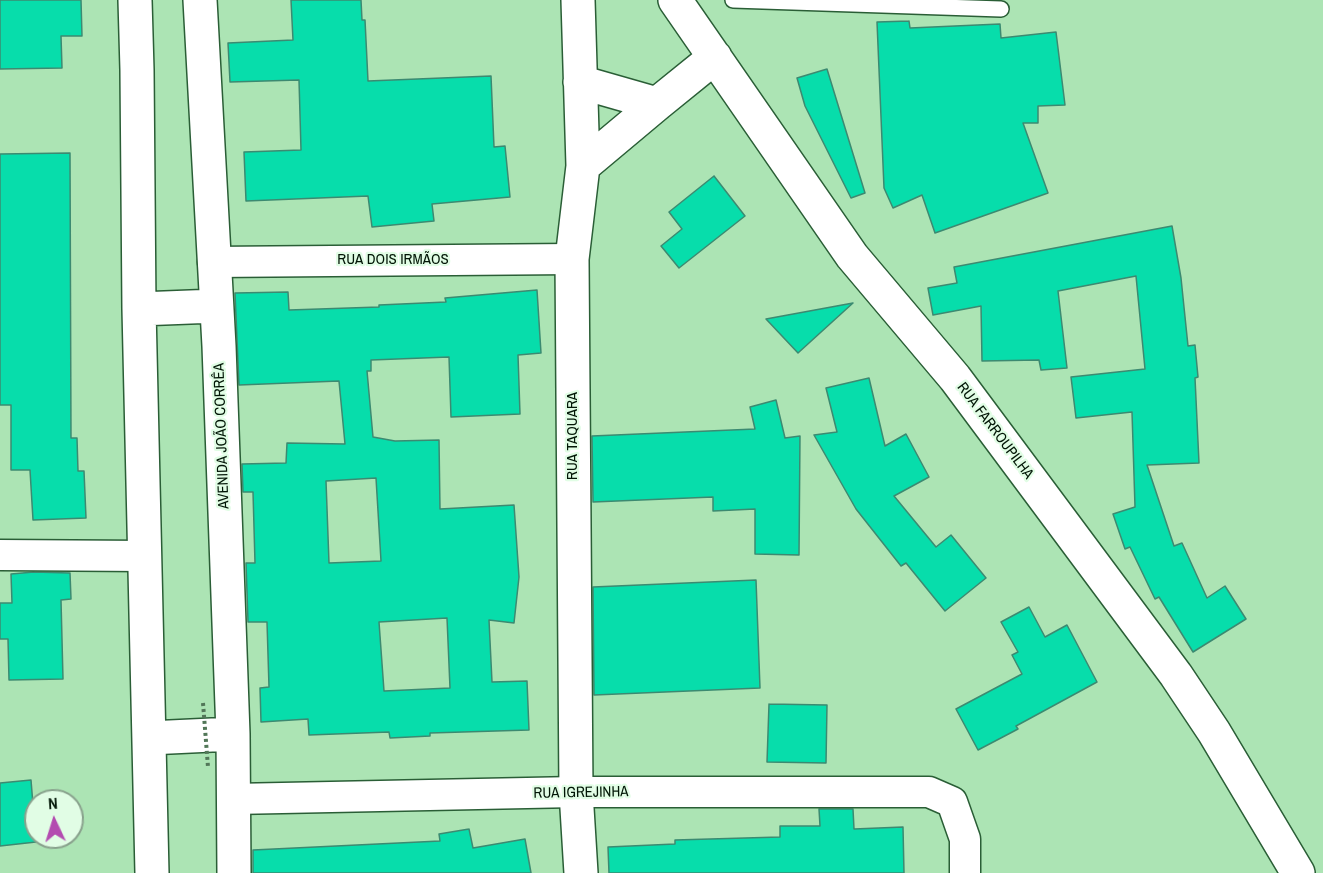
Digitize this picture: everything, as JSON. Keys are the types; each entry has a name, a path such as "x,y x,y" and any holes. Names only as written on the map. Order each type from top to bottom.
{"street":[{"path":"135,0 139,309 152,873"},
{"name":"AVENIDA JOÃO CORRÊA","path":"200,0 216,306 232,734 234,873"},
{"name":"RUA TAQUARA","path":"578,0 583,166 572,259 576,792 581,873"},
{"name":"RUA FARROUPILHA","path":"675,0 852,256 955,378 1176,675 1214,732 1298,873"},
{"path":"583,166 715,57"},
{"path":"580,82 657,104"},
{"name":"RUA DOIS IRMÃOS","path":"213,262 572,259"},
{"path":"139,309 216,306"},
{"path":"0,555 145,556"},
{"path":"149,738 232,734"},
{"name":"RUA IGREJINHA","path":"233,799 576,792 929,792 952,802 964,839 965,873"}],"lane":[{"path":"733,0 1001,9"}],"path":[{"path":"203,703 208,767"}],"building":[{"path":"0,0 81,0 82,36 61,36 62,68 0,69"},
{"path":"291,0 361,0 362,20 365,20 368,81 491,76 494,147 505,146 510,197 432,204 434,221 372,227 368,196 246,201 244,152 301,150 299,80 230,82 228,43 293,40"},
{"path":"909,21 910,28 1000,24 1001,38 1056,32 1065,105 1038,106 1038,123 1023,123 1048,193 935,233 922,195 893,208 884,188 877,22"},
{"path":"827,69 865,193 851,198 805,106 797,78"},
{"path":"70,153 71,438 77,438 78,471 84,471 86,518 33,520 30,470 11,470 11,405 0,405 0,154"},
{"path":"714,176 745,216 679,268 661,246 682,229 669,212"},
{"path":"1172,226 1181,278 1188,346 1195,345 1198,377 1195,378 1199,463 1147,465 1174,546 1182,543 1207,598 1225,586 1246,619 1193,652 1159,597 1155,599 1130,547 1125,549 1113,514 1135,507 1132,412 1076,418 1071,377 1145,369 1136,276 1058,291 1067,368 1041,370 1039,360 982,361 981,306 933,315 928,288 957,283 954,267"},
{"path":"537,290 541,353 518,355 520,414 451,417 449,357 371,360 371,371 367,371 373,437 395,441 439,440 440,509 514,505 519,577 514,623 489,620 492,682 527,681 529,730 430,733 430,736 390,738 389,732 309,735 308,719 261,722 260,688 269,687 267,622 248,622 246,563 255,563 253,492 243,492 242,464 286,463 287,443 345,444 339,381 239,385 235,293 288,292 289,310 446,302 445,298","holes":["376,478 381,561 329,563 326,481","447,618 450,688 384,691 379,622"]},
{"path":"853,303 798,353 766,319"},
{"path":"869,378 885,446 906,434 929,477 894,496 936,547 951,535 986,578 945,611 906,563 901,566 856,509 814,435 837,432 826,388"},
{"path":"776,400 785,438 800,436 799,555 755,554 755,509 713,511 713,497 593,502 592,436 755,429 750,407"},
{"path":"70,573 71,599 61,600 63,679 9,680 8,639 0,639 0,603 12,603 11,574"},
{"path":"756,580 760,688 594,695 593,587"},
{"path":"1029,607 1045,637 1067,625 1097,682 1016,726 1018,729 978,750 956,709 1022,674 1012,655 1018,652 1001,622"},
{"path":"769,704 827,705 826,763 767,762"},
{"path":"31,780 32,789 24,789 24,843 0,846 0,783"},
{"path":"819,809 853,809 854,829 903,827 904,873 609,873 608,847 675,844 675,840 780,837 780,826 820,826"},
{"path":"469,829 473,848 525,839 531,873 253,873 253,850 440,841 439,834"}]}
